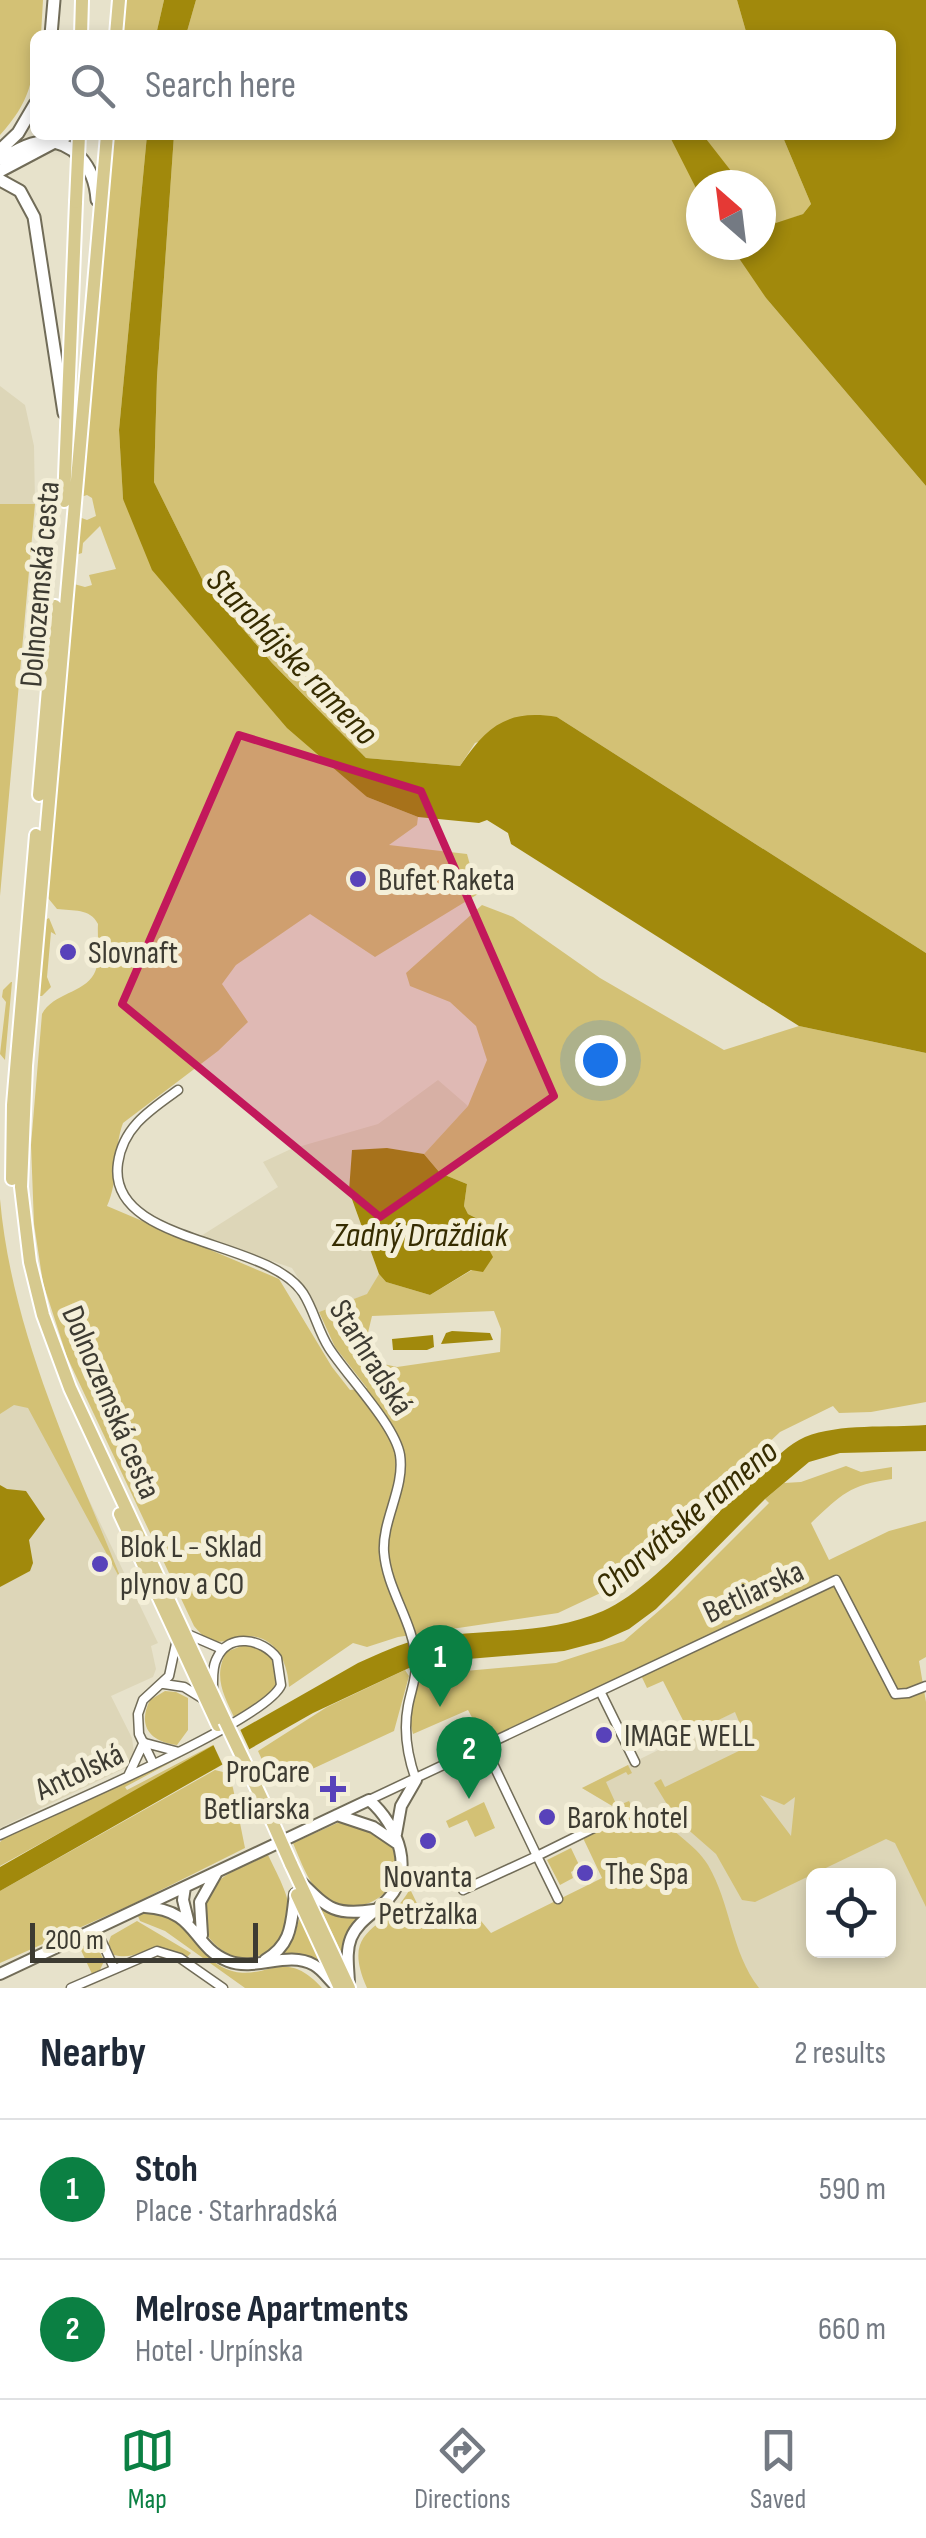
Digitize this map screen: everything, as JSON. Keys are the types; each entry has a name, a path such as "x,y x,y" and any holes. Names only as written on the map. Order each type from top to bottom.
{"main road":[{"path":"51,30 54,0"},
{"path":"81,30 82,0"},
{"path":"117,30 120,0"},
{"path":"0,150 30,112"},
{"path":"0,171 61,140"},
{"name":"Dolnozemská cesta","path":"78,140 70,431 13,1105 14,1211 24,1276 48,1356 288,1865 339,1988"},
{"name":"Dolnozemská cesta","path":"107,140 26,1066 21,1187 33,1275 55,1351 181,1636"},
{"path":"0,159 35,143 56,144 74,151 87,163 96,189 99,219"},
{"path":"0,180 20,191 34,217 70,431"},
{"name":"Dolnozemská cesta","path":"298,1887 349,1987"}],"street":[{"name":"Starhradská","path":"178,1090 144,1116 124,1140 116,1173 119,1191 138,1214 292,1278 305,1296 326,1344 392,1434 400,1455 400,1476 384,1550 387,1570 413,1636 416,1674 405,1728 416,1780"},
{"name":"Betliarska","path":"0,1974 836,1580 894,1694 926,1686"},
{"path":"153,1764 138,1730 139,1709 148,1694 164,1684 181,1636 222,1650 213,1669 209,1697 164,1684"},
{"name":"Antolská","path":"0,1835 178,1752 264,1706 280,1689 279,1664 266,1646 245,1641 222,1650"},
{"path":"601,1693 635,1762"},
{"path":"144,1742 178,1752"},
{"path":"128,1774 144,1742"},
{"path":"485,1748 558,1899"},
{"path":"397,1840 401,1806 416,1780"},
{"path":"368,1800 370,1826"},
{"path":"349,1987 351,1938 397,1886 402,1865 397,1840 385,1816 368,1800"},
{"path":"337,1814 397,1840"},
{"path":"463,1890 618,1816"},
{"path":"198,1910 217,1871"},
{"path":"185,1887 198,1910 203,1940"},
{"path":"185,1887 183,1900 189,1922 212,1951 244,1965 305,1962 339,1988"},
{"path":"258,1964 277,1952 289,1936 298,1887 330,1909 350,1913 375,1910"},
{"path":"144,1907 164,1909 189,1922"},
{"path":"96,1929 114,1968"},
{"path":"76,1938 105,1948"},
{"path":"71,1988 149,1952 166,1952 180,1958 223,1988"}],"highlighted area":[{"path":"239,735 421,791 554,1096 380,1217 122,1004"}],"shaded area":[{"path":"0,0 43,0 41,30 30,30 29,89 0,135"},
{"path":"124,0 164,0 157,30 121,30"},
{"path":"196,0 737,0 746,30 187,30"},
{"path":"112,140 147,140 119,430 123,499 367,797 418,817 417,825 389,845 467,854 478,894 375,957 310,914 236,965 222,984 248,1022 218,1051 123,1123 107,1206 279,1279 350,1390 367,1388 335,1347 319,1312 367,1294 379,1274 386,1282 430,1295 472,1270 488,1245 481,1234 480,1220 468,1214 464,1206 467,1184 440,1173 424,1154 468,1106 487,1060 476,1026 450,1002 410,986 406,973 482,905 513,917 600,978 724,1050 799,1026 926,1053 926,1402 871,1412 839,1413 833,1406 780,1432 632,1572 609,1589 558,1613 398,1637 367,1647 353,1643 289,1687 283,1660 265,1640 246,1636 217,1642 198,1631 67,1357 43,1283 34,1224 31,1145 42,1014 53,1002 89,980 98,957 95,919 80,911 57,909 48,898 74,584 92,585 89,575 116,569 100,526 83,543 82,553 76,555 79,517 87,520 96,516 92,498 81,497","holes":["494,1311 501,1329 500,1352 397,1367 379,1363 366,1341 372,1316"]},
{"path":"174,140 784,140 811,204 803,214 776,224 776,170 686,170 686,260 748,260 766,298 926,486 926,953 557,717 475,743 460,766 366,758 272,663 204,583 154,482 157,377"},
{"path":"0,386 25,405 34,446 35,504 0,504"},
{"path":"0,504 35,504 0,896"},
{"path":"49,918 56,935 51,932 47,977 51,987 39,996 45,920"},
{"path":"12,982 5,1060 0,1054 6,1002 2,997 3,990"},
{"path":"438,1080 468,1106 424,1154 387,1148 349,1191 379,1274 368,1294 319,1312 292,1268 201,1236 278,1187 263,1162 291,1149 378,1124"},
{"path":"0,1199 17,1299 31,1348 124,1586 28,1408 14,1405 0,1414"},
{"path":"0,1333 10,1336 158,1643 151,1646 156,1669 153,1677 111,1696 132,1738 134,1753 127,1767 0,1828"},
{"path":"846,1466 861,1472 892,1467 892,1479 847,1492 811,1523 829,1560 889,1531 926,1521 926,1657 919,1661 926,1702 926,1907 895,1843 886,1839 826,1868 806,1868 806,1877 755,1902 742,1900 716,1854 676,1819 654,1783 661,1779 665,1787 749,1746 735,1712 690,1734 663,1681 647,1688 638,1669 484,1740 468,1710 413,1734 409,1718 420,1675 556,1663 624,1641 675,1597 784,1483 801,1482","holes":["760,1795 784,1805 795,1797 791,1836"]},
{"path":"244,1645 261,1649 272,1659 277,1682 275,1691 235,1719 220,1670 226,1652"},
{"path":"845,1657 926,1765 926,1988 754,1988 686,1849 582,1788"},
{"path":"405,1670 409,1676 394,1731 310,1770 292,1785 269,1775 258,1751 327,1707"},
{"path":"165,1691 188,1698 188,1730 177,1745 153,1736 146,1725 150,1700"},
{"path":"213,1745 0,1866 0,1842 6,1837 194,1750 125,1787 127,1790"},
{"path":"628,1765 632,1773 606,1782 617,1806 629,1801 636,1814 653,1809 703,1857 716,1880 742,1959 759,1988 367,1988 360,1967 362,1941 410,1889 426,1922 466,1903 491,1933 602,1878 583,1838 629,1816 582,1788"},
{"path":"215,1770 227,1773 233,1788 245,1848 133,1904 0,1963 0,1891"},
{"path":"484,1802 495,1828 475,1837 467,1820 449,1828 446,1821"},
{"path":"344,1820 384,1836 398,1855 392,1885 365,1905 348,1907 330,1901 314,1886 293,1843"},
{"path":"571,1848 580,1867 571,1872 573,1878 560,1885 547,1860"},
{"path":"268,1855 287,1897 289,1927 282,1940 263,1954 236,1957 220,1949 206,1934 207,1901 211,1890 227,1874"},
{"path":"320,1907 340,1918 360,1917 348,1932 342,1954"},
{"path":"149,1911 172,1918 222,1967 249,1973 295,1968 322,1988 245,1988 165,1931 140,1921 138,1916"},
{"path":"300,1916 321,1964 301,1955 282,1954 294,1937"},
{"path":"137,1921 191,1953 187,1957 153,1949 114,1955 108,1944 111,1936"},
{"path":"80,1948 98,1948 104,1961 100,1970 92,1974"}],"water":[{"path":"164,0 196,0 187,30 157,30"},
{"path":"737,0 926,0 926,486 766,298 740,260 776,260 776,223 803,214 811,204 784,140 896,140 896,30 746,30"},
{"path":"147,140 174,140 157,377 154,482 204,583 272,663 366,758 460,766 489,731 511,718 557,717 926,953 926,1053 799,1026 511,844 508,833 487,820 479,823 418,817 367,797 287,728 152,570 123,499 119,430"},
{"path":"672,140 707,140 730,170 687,170"},
{"name":"Zadný Draždiak","path":"387,1148 424,1154 440,1173 467,1184 464,1206 468,1214 480,1220 481,1234 493,1257 483,1272 471,1270 430,1295 386,1282 379,1274 349,1191 352,1150"},
{"path":"446,1333 490,1333 493,1340 441,1344"},
{"path":"433,1335 434,1347 427,1350 393,1350 392,1339"},
{"name":"Chorvátske rameno","path":"926,1425 926,1451 840,1453 809,1462 765,1499 656,1609 629,1629 564,1651 432,1662 409,1668 313,1713 0,1891 0,1867 358,1663 422,1639 537,1628 581,1619 623,1600 664,1567 762,1470 805,1437 849,1428"},
{"path":"0,1485 26,1491 45,1519 29,1540 33,1563 30,1571 0,1587"}],"pier":[{"path":"239,1727 252,1755 225,1770 212,1742"}],"place":[{"name":"Bufet Raketa","path":"358,879"},
{"name":"Slovnaft","path":"68,952"},
{"name":"Blok L - Sklad plynov a CO","path":"100,1564"},
{"name":"Stoh","path":"440,1707"},
{"name":"IMAGE WELL","path":"604,1735"},
{"name":"ProCare Betliarska","path":"333,1789"},
{"name":"Melrose Apartments","path":"469,1799"},
{"name":"Barok hotel","path":"547,1817"},
{"name":"Novanta Petržalka","path":"428,1841"},
{"name":"The Spa","path":"585,1873"}],"water label":[{"name":"Starohájske rameno","path":"293,656"}]}
